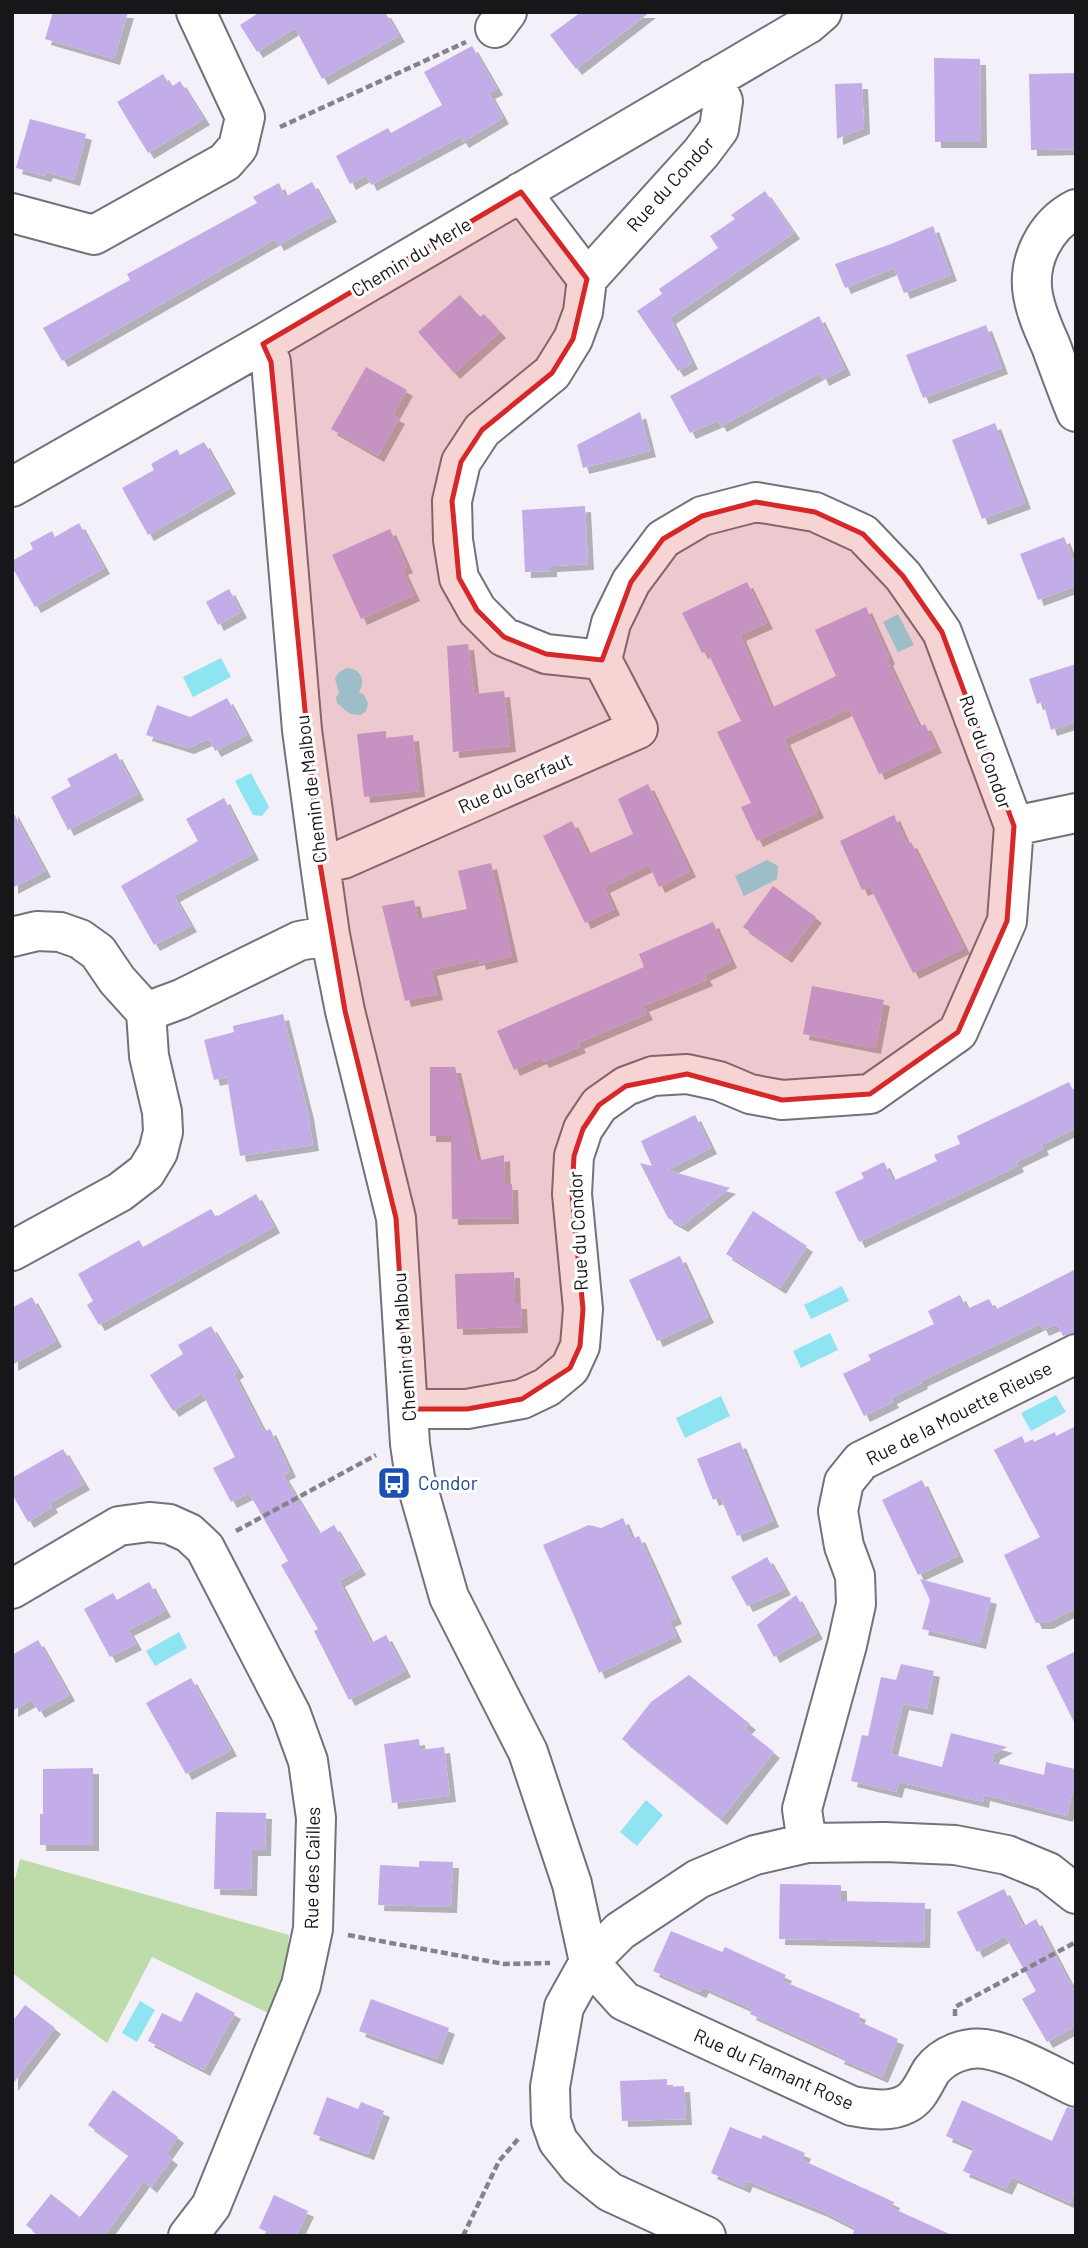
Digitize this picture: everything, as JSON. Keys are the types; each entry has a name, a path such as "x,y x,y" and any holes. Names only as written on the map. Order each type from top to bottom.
{"street":[{"path":"12,213 94,235 225,162 238,147 245,117 196,12"},
{"name":"Chemin du Merle","path":"12,487 263,344 815,18 853,12"},
{"name":"Rue du Condor","path":"587,279 701,153 719,129 723,101 713,79"},
{"path":"521,192 587,279 583,312 573,339 552,373 482,430 461,461 452,501 453,540 459,578 477,610 503,637 546,654 602,660"},
{"path":"1076,209 1049,230 1036,256 1031,281 1035,306 1076,412"},
{"name":"Chemin de Malbou","path":"263,344 271,362 302,730 330,935 345,1011 396,1218 409,1426 415,1478 449,1597 528,1752 572,1884 589,1962"},
{"name":"Rue du Condor","path":"409,1426 467,1409 522,1399 547,1387 570,1368 580,1346 583,1309 572,1194 574,1156 583,1129 599,1105 626,1086 653,1076 687,1074 719,1081 750,1094 782,1100 870,1094 958,1032 1007,921 1014,826 942,632 904,576 863,534 815,512 756,502 702,516 663,539 631,582 611,623 602,660"},
{"name":"Rue du Gerfaut","path":"320,864 343,859 638,729 602,660"},
{"path":"1014,826 1076,813"},
{"path":"12,937 37,931 60,932 80,939 99,952 117,980 146,1012 149,1056 162,1112 163,1132 158,1152 146,1172 120,1192 12,1251"},
{"path":"146,1012 181,999 299,942 330,935"},
{"name":"Rue de la Mouette Rieuse","path":"807,1843 802,1809 856,1604 855,1576 844,1546 838,1511 844,1482 861,1461 1076,1354"},
{"name":"Rue des Cailles","path":"12,1589 119,1527 149,1522 169,1524 189,1533 205,1548 291,1714 308,1761 316,1818 313,1929 301,1985 211,2206 188,2236"},
{"path":"706,2236 610,2192 579,2167 558,2141 551,2121 550,2088 564,2007 589,1962 620,1931 698,1879 755,1855 807,1843 955,1845 1007,1855 1048,1872 1076,1894"},
{"name":"Rue du Flamant Rose","path":"589,1962 624,2001 852,2106 882,2110 906,2105 921,2091 933,2069 957,2051"},
{"path":"957,2051 984,2048 1013,2058 1076,2087"}],"path":[{"path":"238,147 501,20"},
{"path":"205,1548 368,1458 409,1426"},
{"path":"313,1929 504,1964"},
{"path":"957,2051 955,2007 1076,1942"},
{"path":"463,2236 499,2161 522,2134 551,2121"}],"highlighted area":[{"path":"521,192 587,279 573,339 552,373 482,430 461,462 452,501 459,578 477,610 504,637 546,654 602,660 631,582 663,539 702,516 756,502 815,512 863,534 903,576 942,632 1014,826 1007,921 958,1032 870,1094 782,1100 687,1074 626,1086 599,1105 583,1129 574,1156 572,1194 583,1309 580,1346 570,1368 522,1399 467,1409 408,1409 396,1218 345,1011 320,864 271,362 263,344"}],"green space":[{"path":"20,1859 289,1935 285,1975 270,2014 152,1957 107,2043 12,1973 12,1879 15,1879"}],"water":[{"path":"898,614 914,645 898,652 883,622"},
{"path":"221,658 231,677 193,697 183,677"},
{"path":"347,668 356,670 362,679 359,692 368,703 366,711 361,715 350,714 337,703 336,697 339,693 335,679 339,672"},
{"path":"251,773 269,807 262,816 253,815 235,781"},
{"path":"767,860 778,866 777,879 744,896 735,876"},
{"path":"842,1286 849,1301 811,1319 804,1305"},
{"path":"830,1333 838,1350 801,1368 793,1351"},
{"path":"1056,1395 1066,1412 1031,1431 1021,1413"},
{"path":"721,1396 730,1416 685,1438 676,1418"},
{"path":"179,1632 187,1648 155,1666 146,1651"},
{"path":"646,1800 663,1815 637,1846 620,1832"},
{"path":"140,2001 155,2010 137,2042 122,2033"}],"building":[{"path":"53,12 128,12 114,59 45,39"},
{"path":"260,12 385,12 399,36 322,79 295,28 257,52 240,25"},
{"path":"581,12 650,12 576,69 550,35"},
{"path":"472,46 497,89 489,93 503,118 463,142 460,137 371,185 366,175 350,184 336,156 388,128 391,133 442,105 424,72"},
{"path":"934,58 980,59 981,142 935,142"},
{"path":"1075,73 1076,149 1031,150 1029,74"},
{"path":"163,74 171,87 180,81 204,119 148,153 117,102"},
{"path":"862,83 864,128 837,139 835,84"},
{"path":"30,119 86,134 74,180 47,172 45,176 16,168"},
{"path":"312,182 331,216 278,245 275,239 62,361 43,328 130,280 127,274 257,203 253,197 279,183 285,197"},
{"path":"765,191 794,233 670,318 692,363 678,371 637,311 662,294 659,289 718,248 710,236 735,219 731,215"},
{"path":"933,226 951,275 904,293 894,268 845,288 835,264"},
{"path":"460,295 480,317 484,314 500,332 454,373 418,332"},
{"path":"819,316 845,369 823,380 820,373 721,426 718,421 690,433 670,396"},
{"path":"986,325 1002,368 923,398 906,355"},
{"path":"366,367 407,390 393,415 399,418 378,456 331,429"},
{"path":"640,412 650,451 583,468 577,445"},
{"path":"995,423 1025,503 982,519 952,440"},
{"path":"204,442 230,488 148,535 122,488 154,470 151,464 177,449 180,455"},
{"path":"585,506 588,564 551,566 551,571 525,572 522,510"},
{"path":"79,523 104,568 35,607 12,567 12,561 33,549 30,543 52,531 55,537"},
{"path":"390,529 407,567 402,569 414,595 361,619 332,555"},
{"path":"1064,537 1076,567 1076,586 1038,600 1020,554"},
{"path":"747,582 767,623 740,635 771,708 836,676 815,630 866,607 889,658 887,660 919,727 925,724 936,747 879,774 849,709 784,739 818,812 757,841 741,807 751,803 717,732 741,721 707,651 702,653 682,613"},
{"path":"229,589 241,612 218,625 206,602"},
{"path":"468,644 474,694 504,691 510,746 453,752 447,646"},
{"path":"1076,664 1076,722 1051,730 1043,702 1037,704 1029,679"},
{"path":"227,698 247,735 215,751 209,739 188,748 146,735 157,705 190,717"},
{"path":"386,731 386,738 413,735 419,791 364,797 357,734"},
{"path":"116,753 138,794 68,830 51,797 71,786 67,779"},
{"path":"648,784 690,871 659,887 649,865 604,887 614,909 585,923 543,836 572,821 588,854 633,834 618,799"},
{"path":"224,798 253,854 174,896 191,926 154,945 121,886 198,841 186,819"},
{"path":"12,810 45,871 12,888"},
{"path":"894,815 907,844 911,842 964,948 913,973 870,887 862,890 840,841"},
{"path":"491,863 512,956 480,964 479,959 431,970 437,994 405,1001 382,906 414,900 418,919 467,909 458,871"},
{"path":"773,886 816,917 786,957 743,927"},
{"path":"713,922 731,962 704,975 707,980 643,1006 647,1014 578,1043 580,1047 543,1062 541,1058 514,1070 497,1031 644,967 639,954"},
{"path":"812,986 884,1000 875,1048 803,1034"},
{"path":"283,1014 308,1113 313,1145 240,1156 227,1077 214,1080 204,1040 234,1032 233,1026"},
{"path":"430,1067 455,1067 477,1161 504,1155 505,1184 512,1184 513,1218 452,1219 451,1136 430,1136"},
{"path":"1069,1082 1076,1096 1076,1128 1041,1145 1043,1149 1016,1162 1018,1166 859,1242 835,1192 864,1178 861,1173 884,1162 893,1181 937,1161 934,1155 960,1144 957,1136"},
{"path":"695,1115 711,1148 667,1170 730,1188 682,1226 668,1218 640,1163 652,1166 641,1141"},
{"path":"256,1194 274,1227 99,1325 87,1305 93,1301 78,1274 139,1240 143,1247 211,1209 216,1217"},
{"path":"753,1211 807,1246 780,1288 726,1254"},
{"path":"680,1256 708,1317 657,1341 629,1280"},
{"path":"1076,1269 1076,1332 1063,1336 1057,1324 1043,1330 1040,1324 921,1381 922,1383 891,1398 893,1402 864,1416 843,1374 871,1360 868,1355 934,1324 928,1311 960,1295 967,1309 989,1299 995,1310"},
{"path":"514,1272 515,1303 521,1303 522,1327 457,1329 455,1274"},
{"path":"32,1297 56,1341 12,1365 12,1308"},
{"path":"211,1326 238,1371 234,1374 264,1432 270,1429 290,1471 283,1475 319,1534 334,1525 360,1569 339,1581 371,1643 386,1635 405,1671 349,1700 314,1631 318,1629 281,1565 288,1561 249,1493 231,1502 213,1468 235,1457 202,1393 173,1411 150,1375 183,1354 178,1345"},
{"path":"1076,1426 1076,1608 1047,1623 1036,1623 1004,1555 1040,1537 994,1450 1022,1436 1025,1443 1033,1439 1034,1442 1055,1432 1056,1436"},
{"path":"740,1442 773,1521 737,1536 720,1497 713,1500 697,1459"},
{"path":"63,1449 84,1484 50,1503 52,1507 28,1522 12,1494 12,1478"},
{"path":"922,1480 958,1556 918,1575 882,1500"},
{"path":"623,1518 632,1539 639,1536 676,1618 669,1621 676,1636 599,1673 543,1545 589,1525 601,1528"},
{"path":"767,1557 785,1589 747,1606 731,1577"},
{"path":"920,1579 991,1598 980,1643 922,1629 930,1600"},
{"path":"149,1582 165,1611 128,1630 136,1644 110,1657 84,1609 113,1593 117,1600"},
{"path":"796,1595 817,1633 774,1657 757,1625"},
{"path":"38,1640 69,1695 39,1712 32,1700 12,1711 12,1655"},
{"path":"1076,1651 1076,1726 1046,1666"},
{"path":"901,1664 934,1671 927,1709 903,1704 891,1754 942,1767 951,1733 1007,1747 994,1754 992,1762 1044,1775 1046,1762 1075,1769 1067,1816 984,1795 983,1802 899,1782 896,1792 851,1781 862,1735 868,1736 881,1677 896,1680"},
{"path":"689,1675 750,1724 745,1729 774,1752 721,1819 622,1739 651,1702"},
{"path":"191,1678 231,1750 186,1774 146,1703"},
{"path":"419,1739 420,1750 444,1747 450,1796 392,1803 384,1744"},
{"path":"93,1768 93,1845 40,1845 43,1769"},
{"path":"216,1812 266,1813 265,1850 252,1850 251,1890 214,1889"},
{"path":"419,1861 453,1862 451,1907 378,1905 380,1865 419,1867"},
{"path":"780,1884 841,1885 841,1901 925,1903 924,1942 779,1939"},
{"path":"1004,1889 1023,1926 1015,1931 1036,1919 1076,1995 1076,2026 1047,2042 1022,1999 1036,1991 1005,1936 977,1952 957,1912"},
{"path":"671,1931 722,1952 725,1947 786,1975 783,1981 860,2014 858,2021 898,2039 882,2077 750,2014 752,2009 703,1987 700,1992 653,1971"},
{"path":"196,1992 235,2013 204,2070 148,2041 162,2013 181,2022"},
{"path":"371,1999 449,2028 437,2059 359,2031"},
{"path":"25,2005 55,2028 12,2085 12,2022"},
{"path":"667,2079 667,2087 684,2086 686,2119 622,2121 620,2081"},
{"path":"113,2090 178,2137 166,2154 172,2159 151,2187 144,2181 104,2236 40,2236 26,2225 51,2194 80,2217 129,2155 88,2125"},
{"path":"327,2097 358,2109 361,2102 384,2111 368,2154 313,2134"},
{"path":"962,2100 1052,2141 1067,2107 1076,2109 1076,2187 1070,2203 1012,2177 1006,2189 963,2171 974,2148 946,2136"},
{"path":"730,2127 761,2139 763,2135 805,2153 802,2160 894,2202 892,2208 954,2236 852,2236 855,2228 822,2211 747,2181 744,2187 711,2173"},
{"path":"274,2195 308,2211 296,2236 275,2236 259,2228"}],"place":[{"name":"Condor","path":"394,1483"}]}
